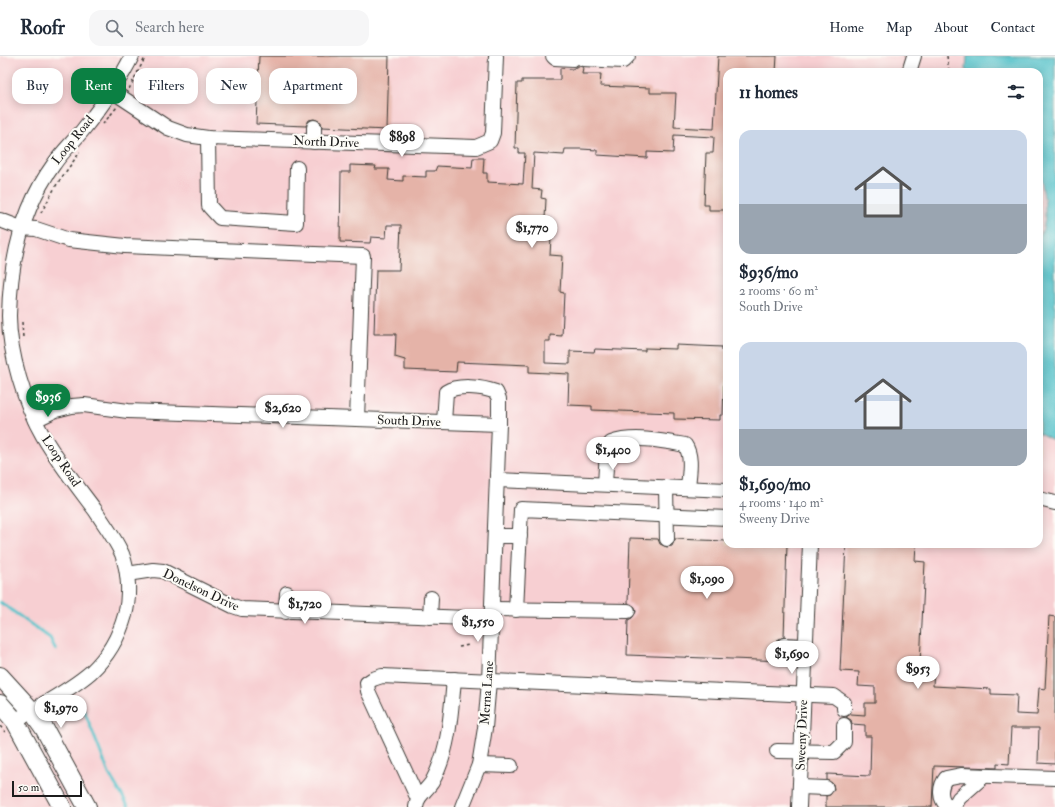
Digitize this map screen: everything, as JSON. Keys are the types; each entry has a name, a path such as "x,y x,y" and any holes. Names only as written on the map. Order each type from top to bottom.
{"main road":[{"path":"0,676 32,711 44,728 87,807"},
{"path":"0,704 15,721 62,807"}],"street":[{"name":"Loop Road","path":"126,72 132,56"},
{"name":"North Drive","path":"126,101 168,128 186,136 476,147 490,142 493,134 496,56"},
{"path":"553,56 555,58 623,61 628,56"},
{"path":"910,68 914,56"},
{"name":"Loop Road","path":"15,721 41,706 91,672 110,649 122,624 127,606 127,574 122,554 110,531 50,447 35,420 23,392 13,351 9,320 12,276 21,228 31,204 54,163 109,104"},
{"path":"314,127 314,142"},
{"path":"208,138 209,206 220,218 296,223 297,168"},
{"path":"0,220 21,228 36,229 69,240 125,246 363,256 357,419"},
{"path":"444,422 446,392 452,388 478,388 496,392 499,399 497,480 723,490"},
{"name":"South Drive","path":"35,420 56,410 84,405 128,410 499,424"},
{"path":"605,484 607,450 611,443 620,439 645,440 685,445 689,450 690,460 688,488"},
{"name":"Merna Lane","path":"462,807 479,765 485,728 489,681 497,480"},
{"path":"663,539 667,523 665,515 666,487"},
{"path":"1043,500 1055,503"},
{"path":"516,610 521,509 723,518"},
{"path":"495,536 520,536"},
{"name":"Sweeny Drive","path":"800,807 810,548"},
{"name":"Donelson Drive","path":"127,574 154,570 164,571 233,606 248,610 430,617 492,614 516,610 542,611 571,609 628,611"},
{"path":"286,612 287,594"},
{"path":"430,617 431,598"},
{"path":"784,645 806,646"},
{"path":"417,803 368,691 366,683 372,679 382,676 834,696 844,703 844,709"},
{"path":"417,803 431,782 442,756 452,709 454,679"},
{"path":"777,751 834,752 844,742 844,725"},
{"path":"479,765 511,766"},
{"path":"948,807 945,804 941,792 942,784 946,778 961,775 1055,778"},
{"path":"954,807 959,798 984,776"},
{"path":"800,787 826,788"}],"path":[{"path":"126,83 146,56"},
{"path":"947,56 949,68"},
{"path":"99,130 112,104"},
{"path":"36,229 41,214 57,184 85,147"},
{"path":"22,322 24,343"},
{"path":"459,647 469,645"}],"shaded area":[{"path":"0,56 1055,56 1055,807 0,807"}],"water":[{"path":"967,56 1055,56 1055,441 1043,435 1043,229 1045,210 1043,193 1043,68 966,68"}],"building":[{"path":"259,56 389,56 387,130 322,127 321,122 314,119 309,120 306,126 256,124 257,104 261,104 261,68 258,68"},
{"path":"718,56 777,56 776,68 723,68 723,210 709,210 709,205 704,205 706,153 713,153 714,137 674,135 673,153 647,152 647,158 597,155 597,150 581,149 565,149 564,155 534,153 532,189 542,190 541,198 546,199 544,238 551,238 550,255 562,256 560,292 564,293 562,336 550,335 550,341 545,341 545,363 570,364 570,351 594,352 595,349 645,351 645,348 676,349 676,345 722,347 723,415 720,415 720,420 674,419 674,413 592,410 592,406 568,405 569,374 529,372 529,365 457,362 456,372 405,370 405,360 395,357 396,334 374,334 376,270 399,270 401,225 387,225 386,238 371,237 370,243 340,242 341,172 350,172 350,165 376,166 375,169 389,169 388,180 403,181 403,176 426,177 426,171 435,171 437,166 472,168 473,158 484,158 483,173 487,173 487,182 523,184 525,153 519,153 519,148 515,148 517,83 522,83 522,80 560,80 560,68 572,69 578,66 583,67 582,74 601,74 600,86 650,88 650,93 676,93 674,127 714,129"},
{"path":"630,538 658,539 660,544 667,547 672,546 675,539 723,541 723,548 787,548 784,637 777,640 776,645 779,652 784,654 784,661 627,655 628,620 632,618 636,612 635,607 628,603"},
{"path":"846,548 916,548 915,561 925,562 920,663 934,664 933,686 991,689 991,694 1017,695 1016,714 1037,715 1039,688 1045,689 1049,616 1055,617 1055,764 1038,763 1039,728 1011,728 1009,764 997,763 997,768 934,766 932,807 826,807 826,796 830,795 834,789 833,784 827,780 827,774 870,776 871,736 865,736 865,725 852,724 851,720 846,717 851,714 865,715 865,703 875,703 875,687 858,686 859,672 840,671"}],"waterway":[{"path":"0,602 50,638 56,650"},
{"path":"84,710 109,774 129,807"}]}
